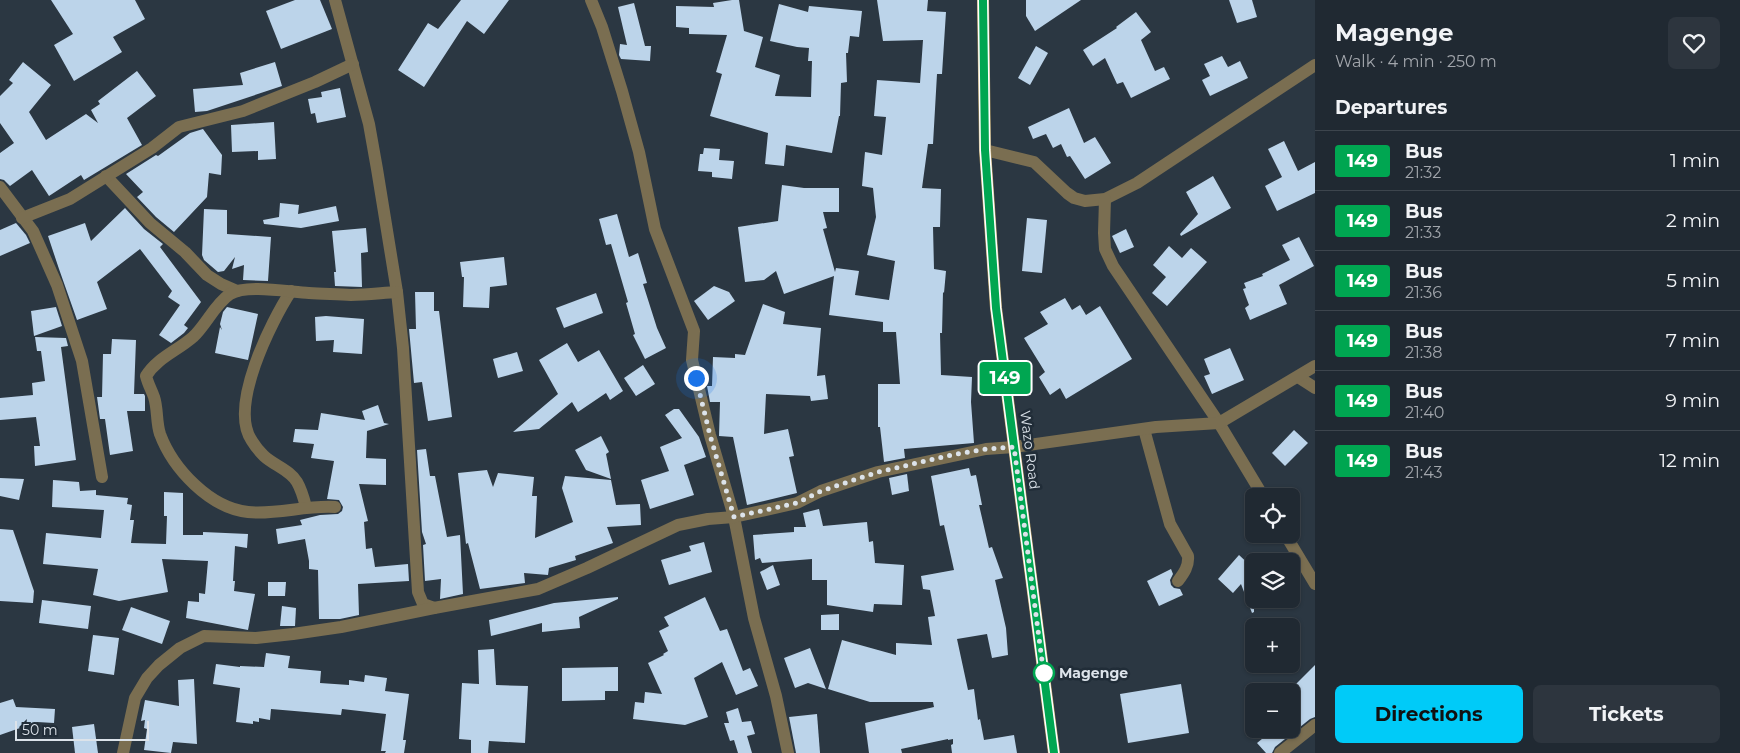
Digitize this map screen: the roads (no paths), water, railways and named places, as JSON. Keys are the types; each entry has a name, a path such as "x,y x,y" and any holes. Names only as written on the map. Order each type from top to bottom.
{"main road":[{"name":"Wazo Road","path":"983,0 985,150 996,308 1054,753"}],"street":[{"path":"335,0 369,124 378,169 397,292 404,357 418,592 423,604 434,608"},
{"path":"591,0 602,27 622,90 639,152 655,229 694,331 692,360 710,435 734,517 754,618 776,696 788,753"},
{"path":"22,218 70,199 152,148 179,127 243,111 315,82 353,64"},
{"path":"985,150 1034,162 1067,194 1074,198 1085,201 1105,199 1137,183 1315,65"},
{"path":"106,176 150,223 185,252 207,276 237,291"},
{"path":"0,187 33,231 57,285 82,361 102,477"},
{"path":"1105,199 1105,249 1113,266 1219,423 1258,488"},
{"path":"335,507 306,507 249,512 232,509 215,500 187,477 174,462 160,434 156,408 146,376 159,360 174,352 192,338 229,295 237,291 269,289 352,295 397,292"},
{"path":"291,291 275,318 250,379 245,422 250,440 264,456 291,474 298,483 306,507"},
{"path":"123,753 135,698 147,678 159,665 180,648 204,636 256,638 292,634 341,627 538,589 587,568 678,524 734,517 797,503 821,491 878,472 986,449 1014,447 1144,429 1219,423 1315,366"},
{"path":"1298,376 1315,388"},
{"path":"1144,429 1170,524 1188,556 1187,568 1178,581"},
{"path":"1290,543 1315,584"},
{"path":"1280,753 1315,725"}],"place":[{"name":"Magenge","path":"1044,673"}]}
